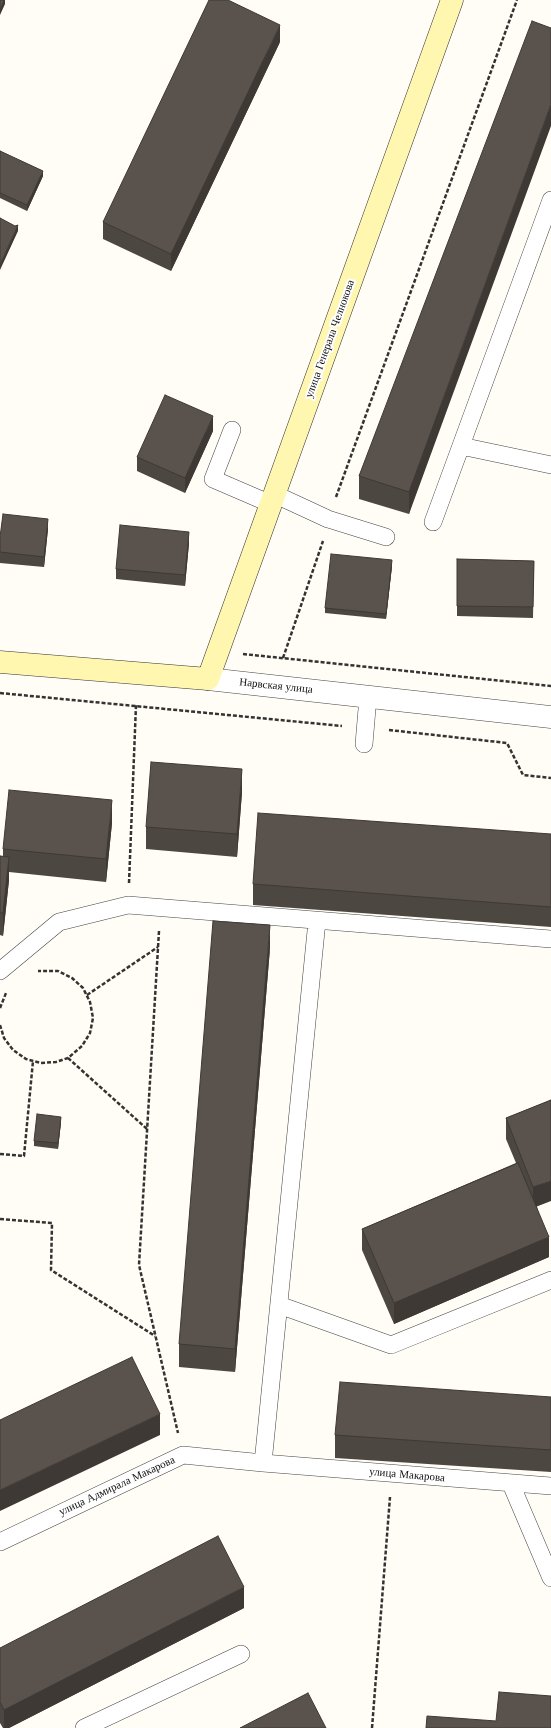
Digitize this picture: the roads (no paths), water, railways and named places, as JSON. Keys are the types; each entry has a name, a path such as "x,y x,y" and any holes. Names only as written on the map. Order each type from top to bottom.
{"main road":[{"name":"улица Генерала Челнокова","path":"208,679 452,0"},
{"name":"Нарвская улица","path":"0,662 208,679"}],"street":[{"name":"Нарвская улица","path":"208,679 551,717"}],"lane":[{"path":"433,522 551,200"},
{"path":"232,430 213,479 328,519 386,537"},
{"path":"461,446 551,465"},
{"path":"365,736 368,696"},
{"path":"0,971 59,922 128,905 551,939"},
{"path":"263,1463 317,921"},
{"path":"279,1305 391,1345 551,1280"},
{"name":"улица Адмирала Макарова","path":"0,1542 183,1455 263,1463"},
{"name":"улица Макарова","path":"263,1463 551,1486"},
{"path":"511,1484 551,1578"},
{"path":"84,1728 241,1654"}]}
